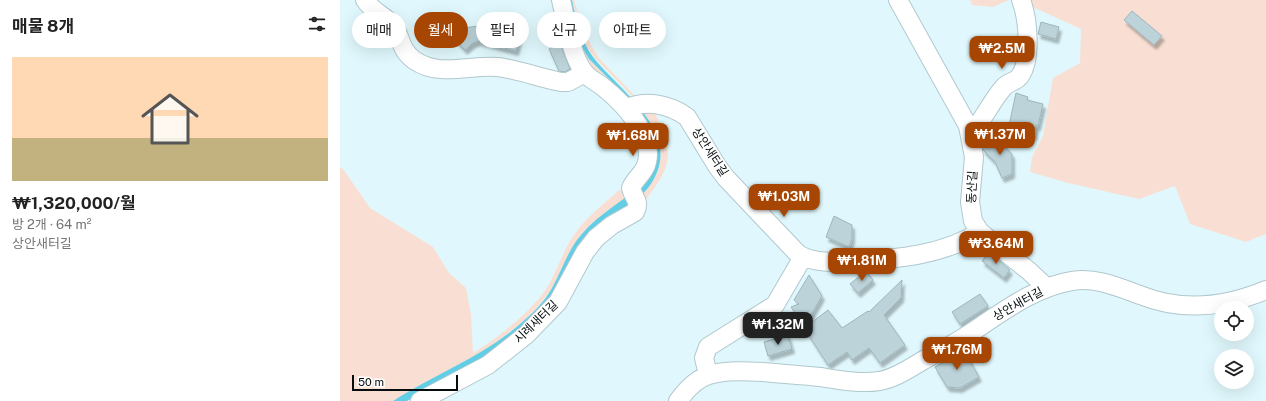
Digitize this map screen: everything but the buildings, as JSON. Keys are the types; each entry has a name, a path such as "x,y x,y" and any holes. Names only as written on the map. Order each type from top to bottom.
{"street":[{"path":"365,0 372,10 393,25 402,46 410,56 422,64 457,70 487,66 561,82 568,82 585,73"},
{"name":"시례새터길","path":"420,401 488,365 540,322 558,302 585,252 593,242 608,227 635,212 638,205 632,186 646,168 648,155 633,106 585,73 577,59 561,0"},
{"name":"동산길","path":"898,0 965,119 971,134 974,157 971,180 970,213 980,232 1029,271 1047,288"},
{"path":"971,134 982,120 1003,87 1019,78 1022,72 1028,42 1027,21 1021,0"},
{"name":"상안새터길","path":"633,106 659,104 681,112 687,117 726,178 798,254 803,257"},
{"path":"708,375 704,358 708,347 775,305 803,257 830,262 911,257 957,244 980,232"},
{"name":"상안새터길","path":"678,401 687,389 708,375 733,371 748,371 857,382 884,380 957,342 1008,308 1047,288 1075,280 1109,284 1153,300 1193,305 1214,306 1233,302 1266,290"}],"shaded area":[{"path":"572,0 574,0 577,12 576,12"},
{"path":"970,0 1009,0 993,7 972,5"},
{"path":"1025,0 1266,0 1266,234 1246,242 1190,224 1175,186 1139,199 1068,183 1030,172 1032,157 1043,136 1053,78 1080,63 1081,29 1026,4"},
{"path":"591,45 599,58 635,96 632,96 593,56 587,48 591,48"},
{"path":"580,48 583,48 589,59 627,97 584,62"},
{"path":"654,110 665,136 668,156 664,172 644,203 642,195 657,174 660,164 659,144 643,111"},
{"path":"340,167 343,169 370,208 433,247 449,273 466,288 471,315 473,353 491,341 523,315 540,297 550,282 570,242 578,229 589,217 619,190 624,192 627,197 591,224 581,235 572,248 551,290 536,309 520,324 489,348 393,401 340,401"}],"water":[{"path":"568,0 572,0 574,12 572,12"},
{"path":"583,48 587,48 605,71 634,101 646,116 656,133 660,150 658,169 648,188 557,290 541,311 491,354 407,401 393,401 474,356 505,336 525,320 546,298 576,241 581,235 597,219 632,193 648,178 627,97 589,59"}]}
